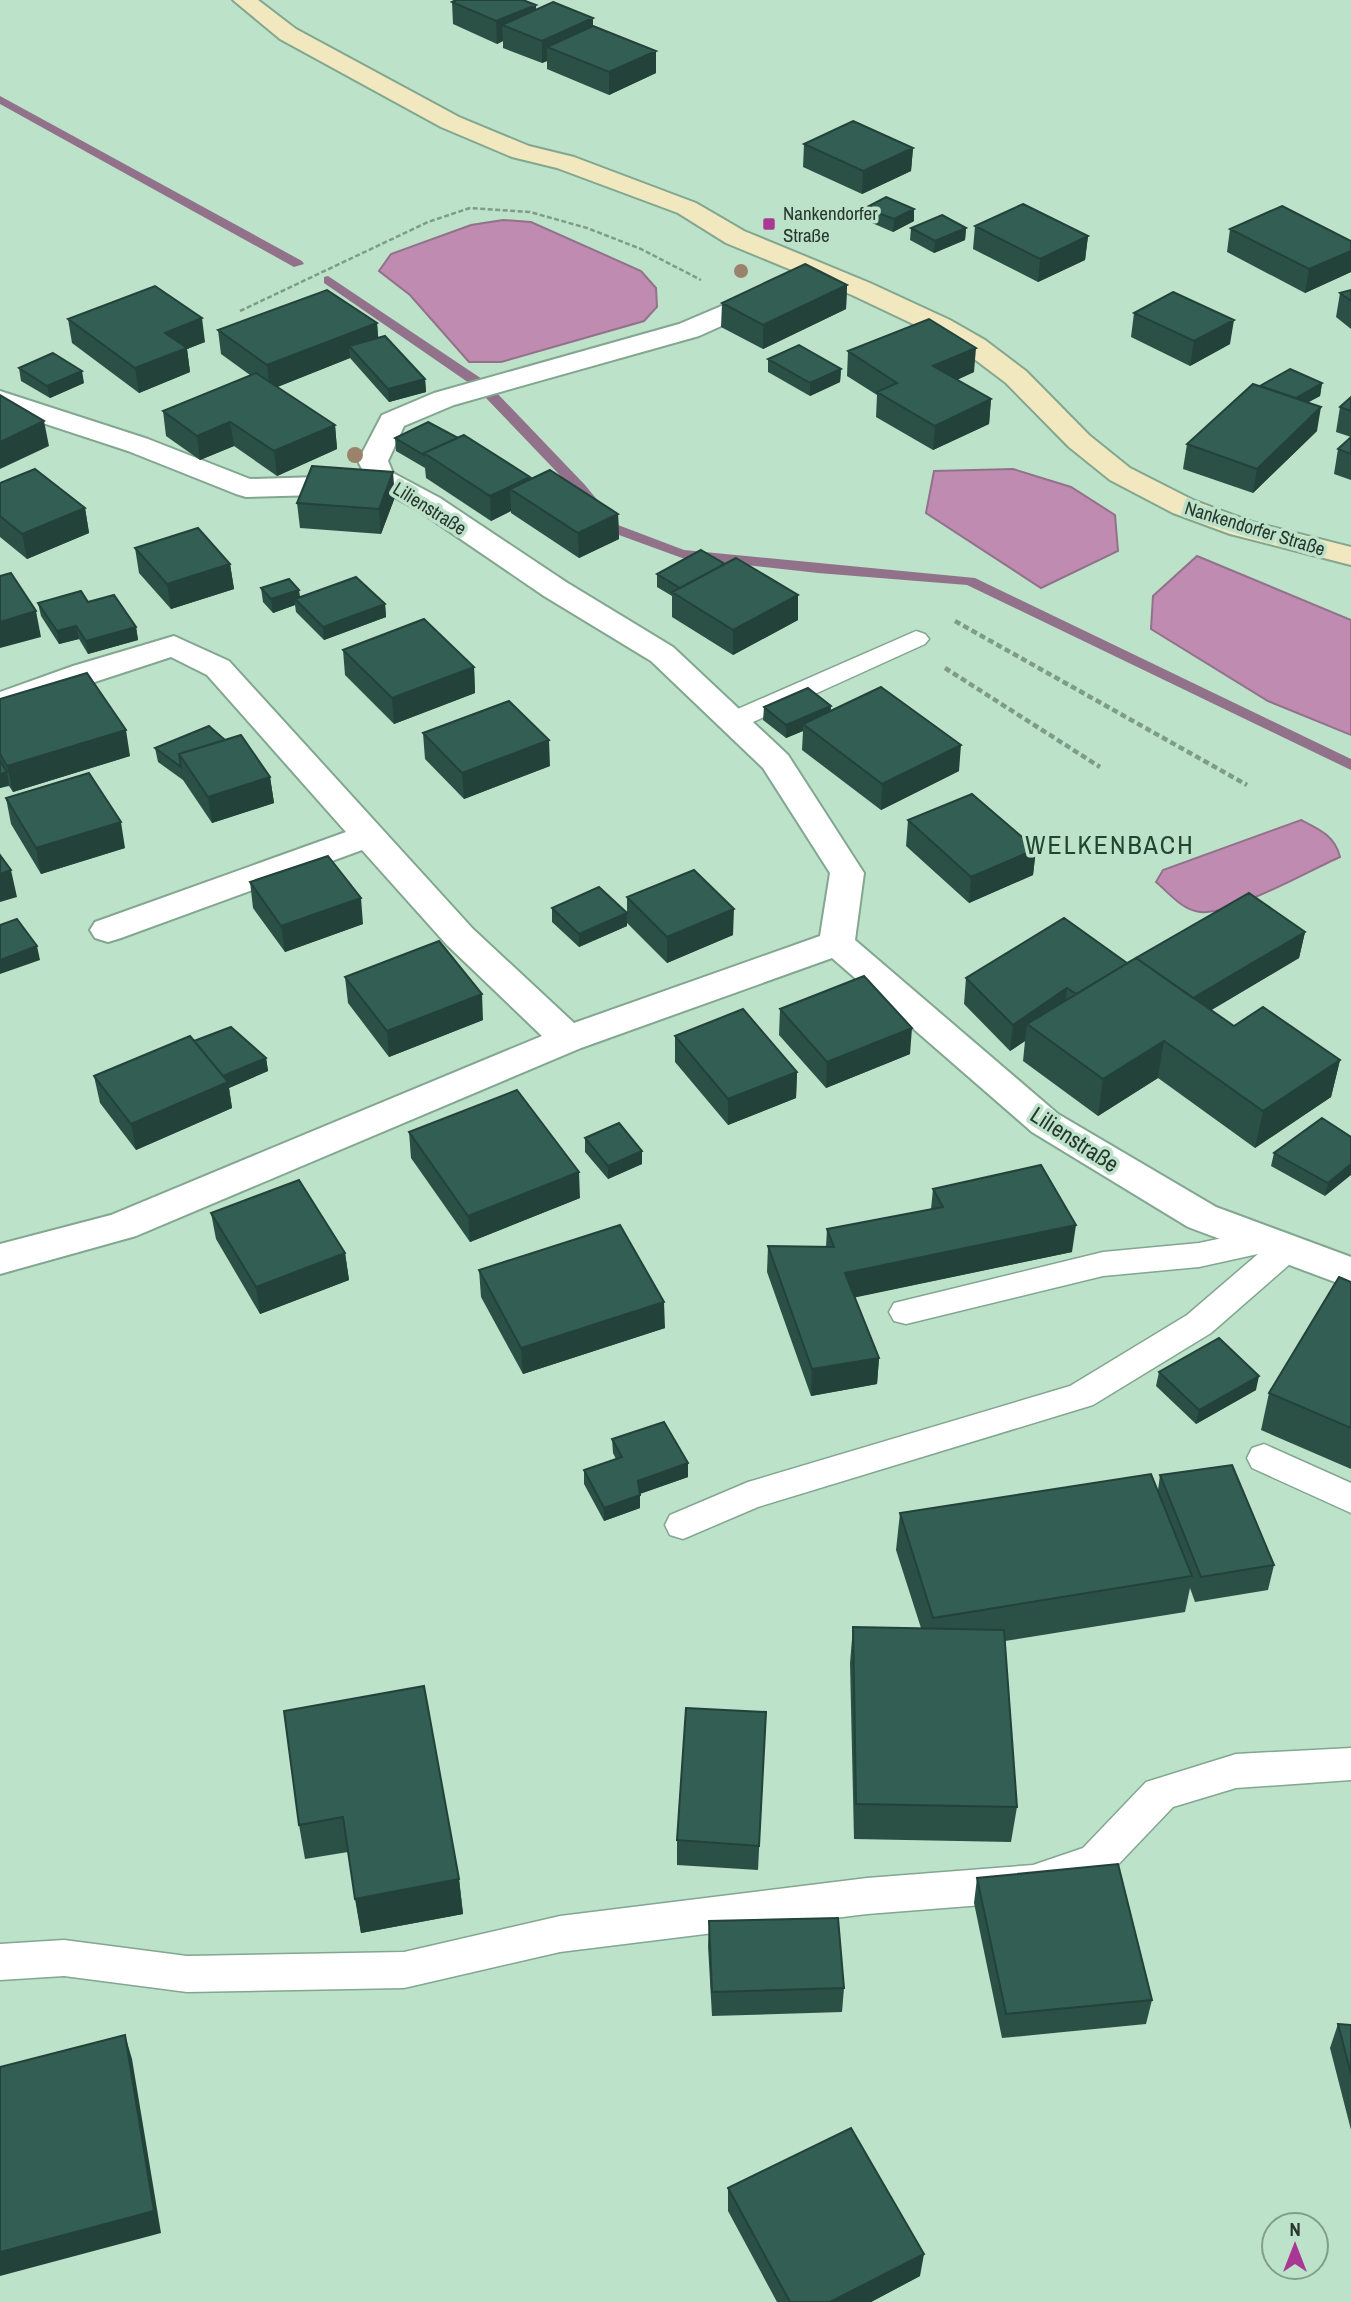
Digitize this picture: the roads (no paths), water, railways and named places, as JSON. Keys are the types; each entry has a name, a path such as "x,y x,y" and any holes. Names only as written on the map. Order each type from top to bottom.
{"main road":[{"name":"Nankendorfer Straße","path":"244,0 288,34 450,122 521,152 548,175 659,222 734,237 821,272 940,326 975,346 1021,381 1079,441 1120,474 1184,507 1230,524 1351,556"}],"street":[{"path":"381,478 373,461 392,421 444,399 689,330 821,272"},
{"name":"Lilienstraße","path":"0,400 138,445 246,488 318,486 381,478 429,504 543,582 662,654 776,762 847,873 837,943 1045,1123 1202,1217 1351,1273"},
{"path":"0,703 84,673 174,646 218,668 460,937 568,1039"},
{"path":"108,930 370,835"},
{"path":"0,1259 122,1226 568,1039 837,943"}],"lane":[{"path":"733,721 911,641"},
{"path":"906,1312 1103,1264 1275,1245"},
{"path":"683,1525 748,1496 1081,1396 1199,1324 1275,1245"},
{"path":"1264,1458 1351,1499"},
{"path":"0,1962 64,1958 187,1974 404,1970 560,1934 867,1896 1033,1883 1097,1860 1160,1794 1236,1771 1351,1764"}],"waterway":[{"path":"0,99 298,264"},
{"path":"328,280 477,382"},
{"path":"490,394 580,488 613,528 682,554 818,569 970,581 1351,765"}],"place":[{"name":"Nankendorfer Straße","path":"769,224"}],"district":[{"name":"WELKENBACH","path":"1110,844"}]}
